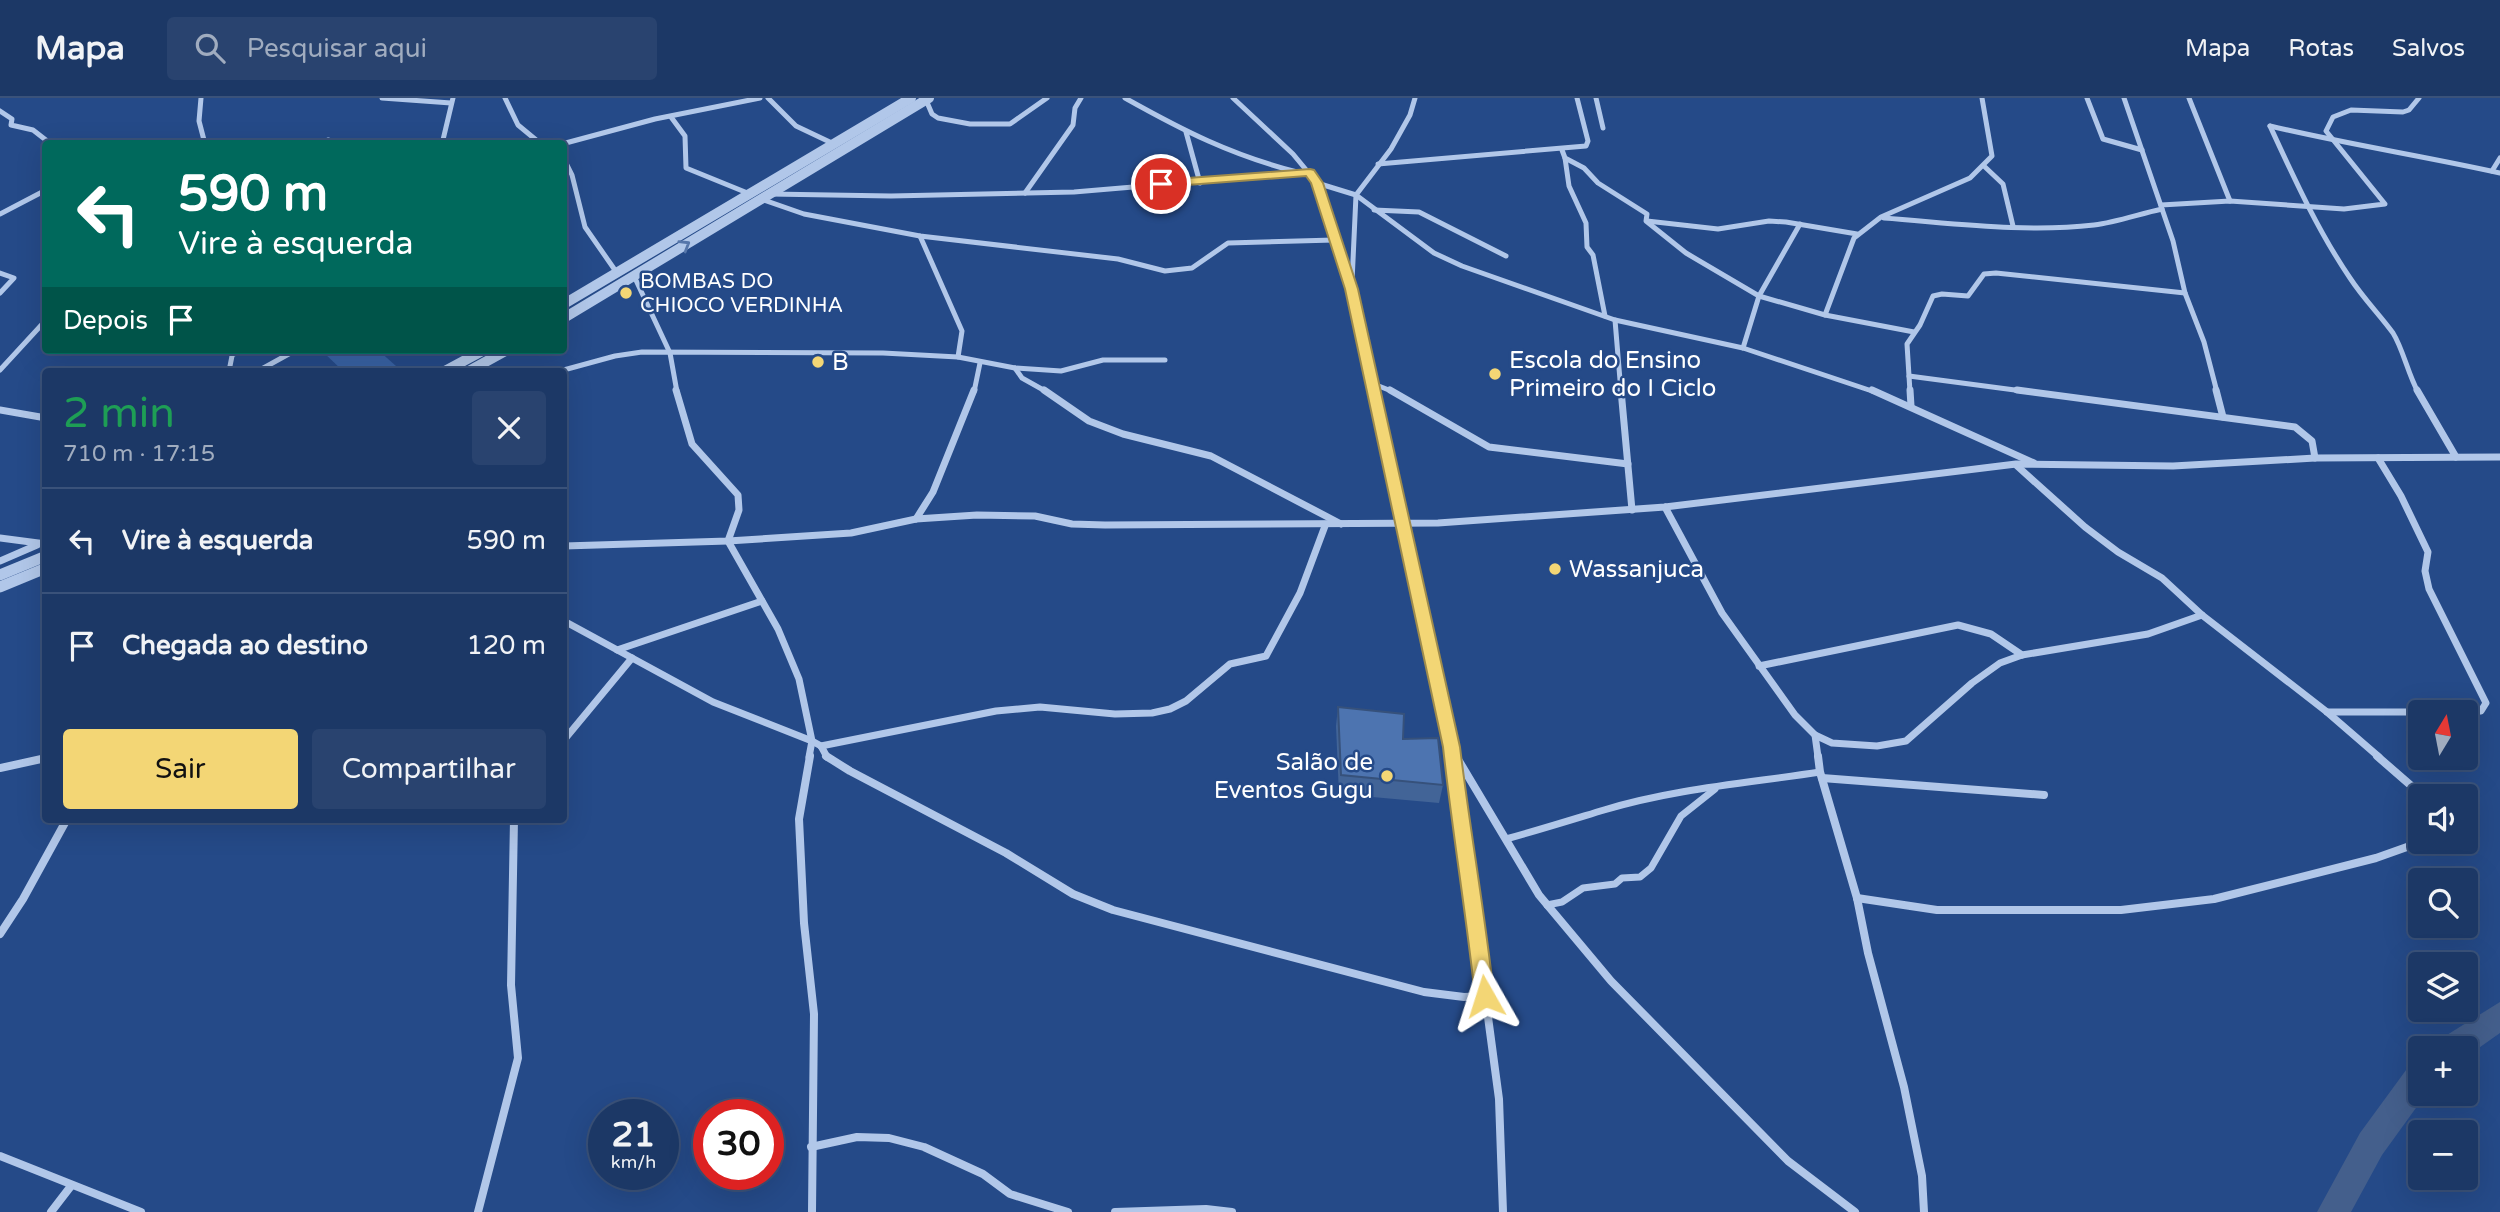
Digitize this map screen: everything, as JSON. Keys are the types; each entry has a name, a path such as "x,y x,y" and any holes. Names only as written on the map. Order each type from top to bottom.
{"street":[{"path":"201,98 198,114 203,140"},
{"path":"382,98 452,100 443,140"},
{"path":"505,98 521,128 536,140"},
{"path":"567,143 760,98"},
{"path":"768,98 796,126 834,144"},
{"path":"567,302 911,98"},
{"path":"567,315 927,99 933,115 939,119 954,123 1004,126 1014,123 1047,98"},
{"path":"1025,193 1073,125 1075,108 1081,98"},
{"path":"1125,98 1186,132 1248,159 1306,173"},
{"path":"1233,98 1317,183 1356,195 1434,253 1462,266 1615,320 1743,348 1862,386 2038,464"},
{"path":"1352,289 1356,195 1391,149 1410,115 1415,98"},
{"path":"1378,164 1562,150 1588,144 1577,98"},
{"path":"1596,98 1603,128"},
{"path":"1825,315 1851,241 1857,234 1880,218 1960,183 1984,167 1992,156 1982,98"},
{"path":"2087,98 2103,139 2142,150"},
{"path":"2124,98 2162,207 2185,293 2204,342 2223,417"},
{"path":"2189,98 2230,201"},
{"path":"1880,218 1964,223 1984,227 2093,225 2162,207 2230,201 2344,209 2385,204 2326,131 2333,117 2351,110 2403,112 2409,110 2418,98"},
{"path":"0,111 12,119 11,125 33,130 46,140"},
{"path":"670,117 683,130 687,141 686,168 750,194"},
{"path":"2456,457 2408,374 2394,335 2371,309 2348,276 2308,207 2270,126 2500,173"},
{"path":"1186,132 1200,183"},
{"path":"1562,150 1569,186 1586,223 1587,247 1593,255 1605,316"},
{"path":"1564,158 1584,168 1598,183 1647,214 1646,221"},
{"path":"2492,171 2500,158"},
{"path":"567,165 586,227 617,273"},
{"path":"1984,167 2003,184 2013,226"},
{"path":"765,197 1025,193 1200,183 1306,173"},
{"path":"1317,183 1352,289 1451,747 1460,822 1472,884 1499,1099 1503,1212"},
{"path":"0,214 42,192"},
{"path":"765,197 804,214 920,236 1118,259 1165,271 1192,268 1228,243 1334,240"},
{"path":"1373,210 1419,212 1506,256"},
{"path":"1646,221 1718,229 1769,221 1857,234"},
{"path":"1646,221 1686,253 1759,296 1825,315 1914,332"},
{"path":"1743,348 1759,296 1800,225"},
{"path":"920,236 962,331 958,357"},
{"path":"0,273 14,278 0,293"},
{"path":"1911,406 1908,344 1920,326 1930,297 1935,293 1968,296 1984,274 2185,293"},
{"path":"634,276 670,353 676,390 692,444 738,495 739,510 728,541 778,629 799,679 811,741 799,819 804,923 814,1014 812,1212"},
{"path":"1615,320 1632,510"},
{"path":"0,370 42,324"},
{"path":"36,329 42,330"},
{"path":"567,369 628,352 650,350 670,353 883,353 958,357 1015,368 1062,371 1103,360 1165,360"},
{"path":"263,368 289,354"},
{"path":"451,368 477,354"},
{"path":"475,368 501,354"},
{"path":"916,519 933,492 976,386 980,363"},
{"path":"1015,368 1022,378 1061,400 1089,421 1123,434 1211,456 1245,471 1278,493 1344,525"},
{"path":"1909,376 2295,427 2312,441 2315,458"},
{"path":"1371,383 1397,393 1489,447 1628,464"},
{"path":"0,410 42,417"},
{"path":"567,546 728,541 851,533 916,519 989,515 1035,516 1072,524 1105,525 1405,525 1665,507 2015,464 2173,466 2315,458 2500,457"},
{"path":"2378,458 2401,496 2428,552 2425,571 2429,589 2486,703 2478,711"},
{"path":"2015,464 2085,527 2118,552 2162,578 2202,615 2327,712 2409,784"},
{"path":"1665,507 1722,613 1759,666 1795,715 1815,735 1832,743 1877,746 1906,741 1972,683 2000,663 2022,655 2148,634 2202,615"},
{"path":"821,747 962,716 1019,708 1046,706 1099,713 1169,710 1180,705 1228,665 1266,656 1295,608 1309,578 1325,526"},
{"path":"0,538 42,544"},
{"path":"0,561 42,544"},
{"path":"0,575 42,558"},
{"path":"0,587 42,570"},
{"path":"617,650 762,601"},
{"path":"567,623 713,702 811,741 821,747 828,759 1011,856 1044,879 1081,898 1154,922 1316,962 1430,995 1465,998 1485,996"},
{"path":"1759,666 1933,630 1951,623 1973,626 2001,640 2022,655"},
{"path":"567,736 632,658"},
{"path":"2327,712 2408,712"},
{"path":"1815,735 1821,775 1857,898 1868,953 1904,1087 1922,1176 1924,1212"},
{"path":"1451,747 1547,905 1611,981 1788,1161 1855,1212"},
{"path":"0,768 42,759"},
{"path":"1506,839 1575,821 1604,810 1716,788 1821,775 2045,795"},
{"path":"1547,905 1562,902 1583,888 1615,884 1622,878 1640,877 1651,869 1681,816 1716,788"},
{"path":"0,934 23,899 65,823"},
{"path":"478,1212 517,1058 511,985 514,823"},
{"path":"1857,898 1937,910 2121,910 2234,894 2376,858 2408,847"},
{"path":"811,1147 857,1137 900,1141 924,1147 983,1174 1010,1194 1068,1212"},
{"path":"0,1156 141,1212"},
{"path":"51,1212 71,1186"},
{"path":"1115,1212 1206,1209 1232,1212"}],"shaded area":[{"path":"325,354 382,354 396,366 392,368 340,368"}],"building":[{"name":"Salão de Eventos Gugu","path":"1338,707 1404,714 1403,739 1438,738 1443,785 1341,775"}],"waterway":[{"path":"2471,1036 2500,1016"},
{"path":"2333,1212 2371,1144 2408,1093"}],"place":[{"name":"BOMBAS DO CHIOCO VERDINHA","path":"626,293"},
{"name":"B","path":"818,362"},
{"name":"Escola do Ensino Primeiro do I Ciclo","path":"1495,374"},
{"name":"Wassanjuca","path":"1555,569"},
{"name":"Salão de Eventos Gugu","path":"1387,776"}],"route":[{"path":"1161,184 1310,173 1317,183 1352,289 1451,747 1460,822 1472,884 1485,996"}]}
